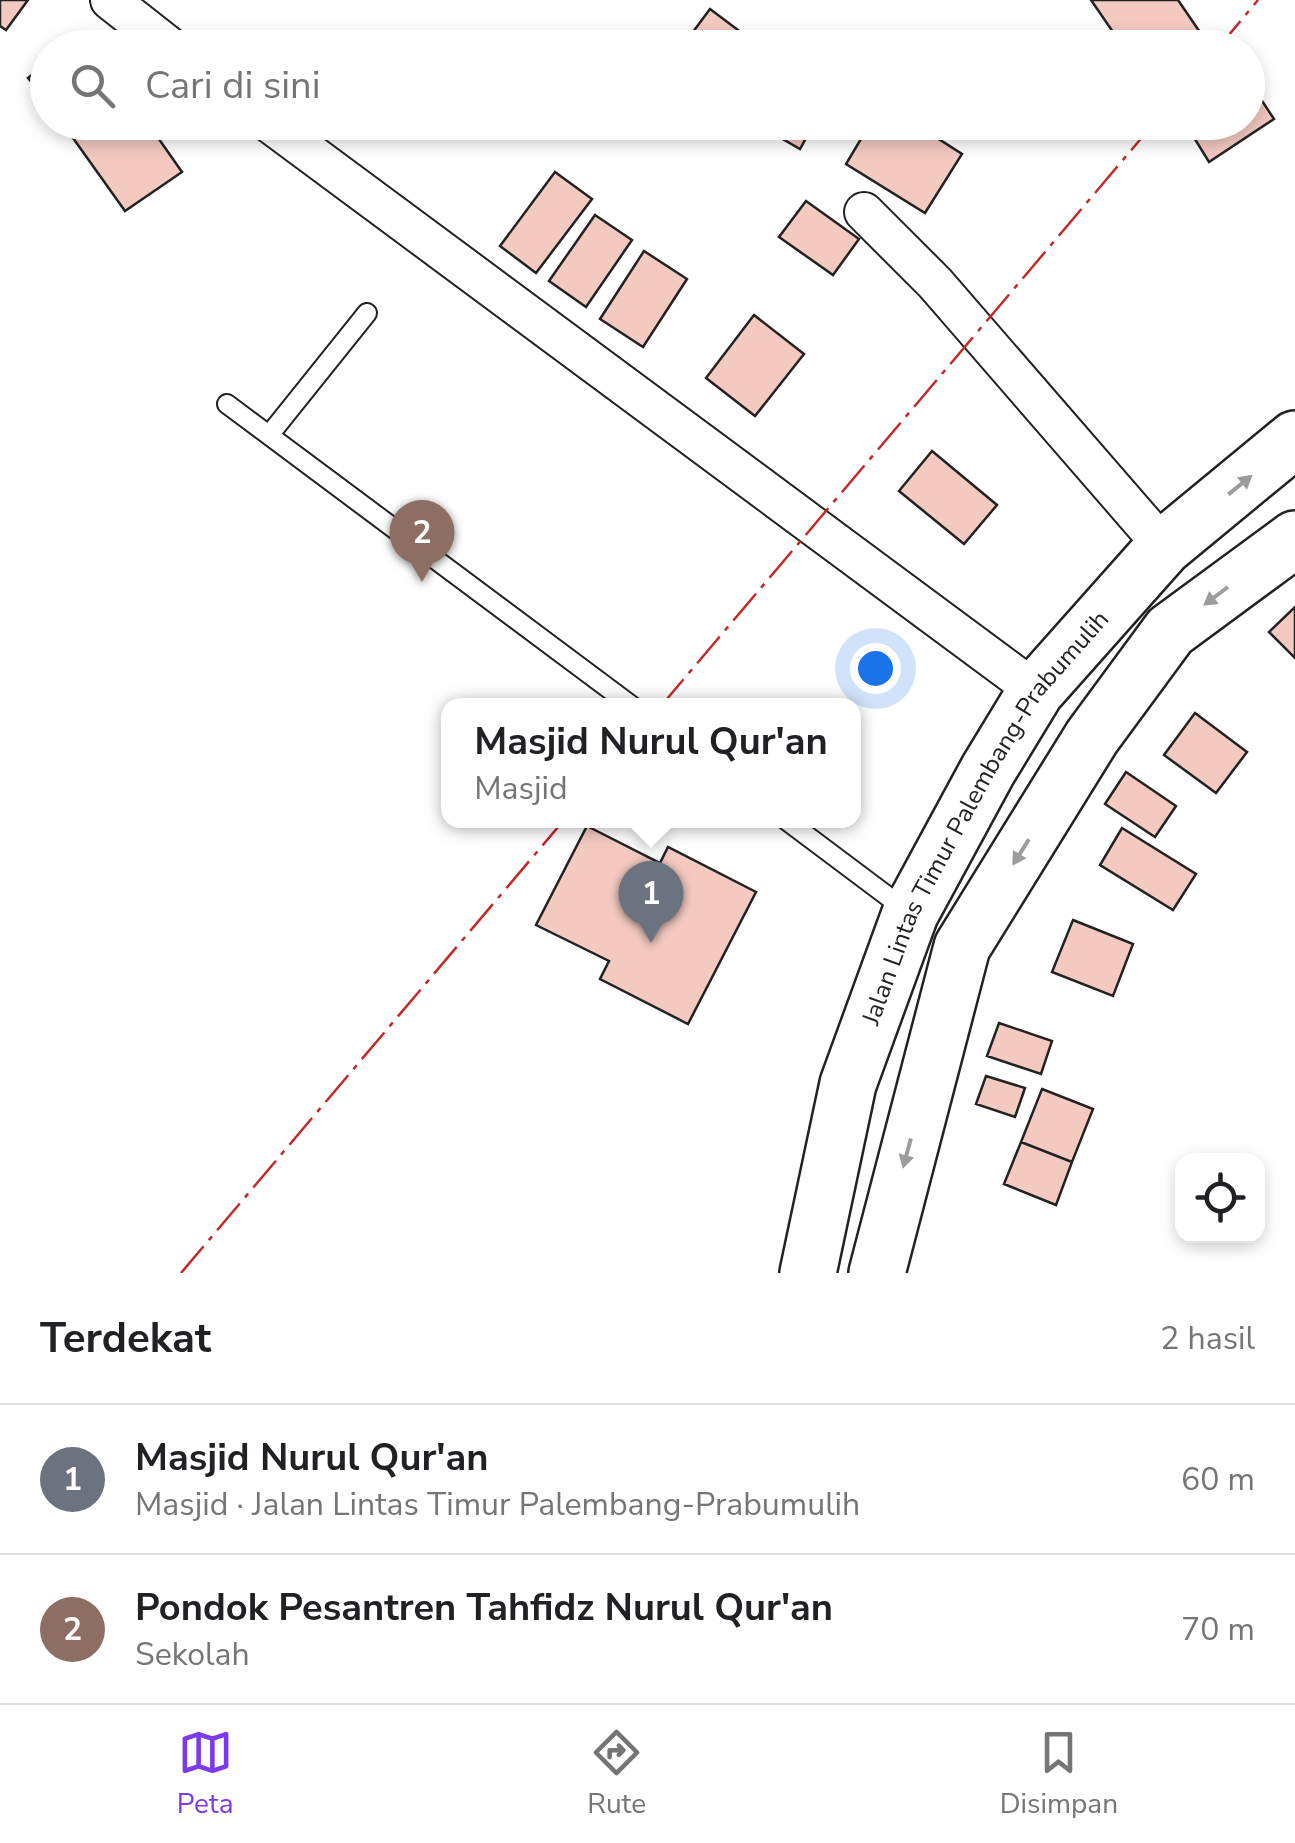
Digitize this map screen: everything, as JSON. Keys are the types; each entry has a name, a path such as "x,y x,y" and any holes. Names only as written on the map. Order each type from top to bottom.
{"highway":[{"name":"Jalan Lintas Timur Palembang-Prabumulih","path":"808,1273 848,1084 910,914 988,770 1036,691 1164,547 1295,440"},
{"name":"Jalan Lintas Timur Palembang-Prabumulih","path":"877,1273 962,947 1092,737 1170,631 1295,538"}],"street":[{"path":"110,0 148,30"},
{"path":"292,140 1036,691"},
{"path":"864,212 935,283 1164,547"}],"lane":[{"path":"270,434 367,313"},
{"path":"227,404 621,698"},
{"path":"797,828 910,914"}],"building":[{"path":"0,0 28,0 6,30 0,26"},
{"path":"1091,0 1178,0 1198,30 1112,30"},
{"path":"710,9 738,30 694,30"},
{"path":"1265,105 1274,119 1265,125"},
{"path":"74,140 160,140 182,172 125,211"},
{"path":"784,140 805,140 800,149"},
{"path":"860,140 940,140 962,154 925,213 846,164"},
{"path":"1195,140 1242,140 1209,162"},
{"path":"555,172 592,199 536,273 500,246"},
{"path":"806,201 859,239 833,275 779,237"},
{"path":"595,215 632,240 586,307 549,281"},
{"path":"644,251 687,279 643,347 600,319"},
{"path":"754,315 804,354 755,416 706,378"},
{"path":"932,451 997,505 964,544 899,491"},
{"path":"1295,607 1295,658 1269,632"},
{"path":"1195,713 1247,752 1216,793 1164,755"},
{"path":"1126,772 1176,806 1155,837 1105,804"},
{"path":"586,828 660,863 668,847 756,892 688,1024 600,979 609,961 536,925"},
{"path":"1122,828 1196,874 1173,910 1100,865"},
{"path":"1073,920 1133,944 1113,996 1052,972"},
{"path":"999,1023 1052,1041 1041,1074 987,1056"},
{"path":"986,1076 1025,1088 1015,1117 976,1104"},
{"path":"1042,1089 1093,1109 1072,1162 1021,1142"},
{"path":"1021,1142 1072,1162 1056,1205 1004,1184"}],"power":[{"path":"1233,30 1258,0"},
{"path":"668,698 1140,140"},
{"path":"181,1273 557,828"}],"place":[{"name":"Pondok Pesantren Tahfidz Nurul Qur'an","path":"422,582"},
{"name":"Masjid Nurul Qur'an","path":"651,943"}]}
